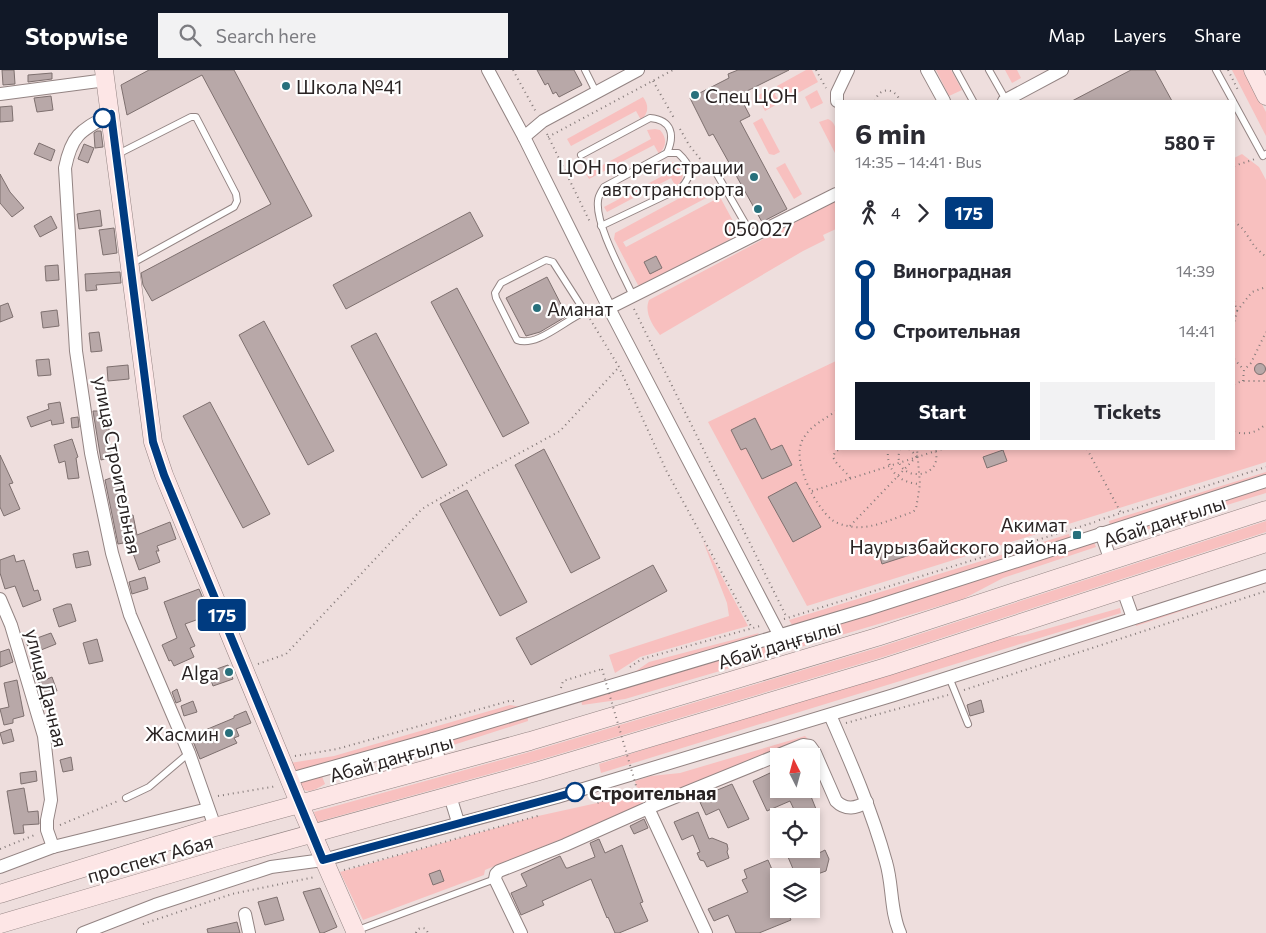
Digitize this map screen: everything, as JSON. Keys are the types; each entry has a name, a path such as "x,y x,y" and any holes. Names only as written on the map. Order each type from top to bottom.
{"main road":[{"path":"1253,70 1266,96"},
{"name":"улица Строительная","path":"105,75 153,442 164,475 244,670 355,932"},
{"name":"Абай даңғылы","path":"300,805 540,738 877,637 1266,510"},
{"name":"проспект Абая","path":"0,924 224,858 539,771 886,667 1266,543"},
{"name":"проспект Абая","path":"0,894 215,827 300,805"}],"street":[{"path":"488,70 524,137 609,308 780,636"},
{"path":"524,137 541,122 638,70"},
{"path":"837,100 837,92 848,70"},
{"path":"927,70 943,100"},
{"path":"1007,100 1062,70"},
{"path":"0,94 105,75"},
{"name":"улица Строительная","path":"111,114 78,134 70,146 65,168 76,352 91,453 114,562 130,615 189,754 215,827"},
{"path":"609,308 835,195"},
{"path":"290,779 780,636 1266,481"},
{"path":"1101,534 1111,560"},
{"path":"83,933 155,905 270,867 323,860 458,822 557,797 949,678 1266,576"},
{"path":"1123,590 1133,618"},
{"name":"улица Дачная","path":"0,599 12,625 44,736 52,800 47,820 47,830 53,847"},
{"path":"830,715 867,802 891,883 898,928"},
{"path":"433,738 441,766"},
{"path":"521,933 494,878 499,871 803,745 810,746 815,753 836,801 841,806 858,808 867,802"},
{"path":"450,796 458,822"},
{"path":"0,867 53,847 208,808"},
{"path":"648,808 706,933"},
{"path":"245,914 249,933"}],"lane":[{"path":"585,70 596,92"},
{"path":"956,70 972,100"},
{"path":"989,70 1004,100"},
{"path":"1216,70 1232,100"},
{"path":"1235,105 1264,155"},
{"path":"116,154 191,117 196,117 236,194 237,202 234,207 130,264"},
{"path":"581,155 650,118 660,119 669,127 672,137 667,153"},
{"path":"601,226 681,188 688,181 690,173 685,159 678,153 667,153 604,187 599,194 597,203 601,226 631,297"},
{"path":"690,173 707,167 714,169 753,237"},
{"path":"585,312 550,260 546,260 501,283 495,293 517,340 523,342 534,341 585,312 609,308"},
{"path":"949,678 968,724"},
{"path":"126,798 149,787 189,754"},
{"path":"355,932 494,878"}],"path":[{"path":"513,70 590,222"},
{"path":"548,137 673,70"},
{"path":"875,100 878,94 886,90 897,94 900,100"},
{"path":"1235,166 1264,155"},
{"path":"1235,222 1243,229 1255,247 1266,257"},
{"path":"1235,319 1237,311 1252,292 1266,287"},
{"path":"631,297 787,618 1266,467"},
{"path":"1235,304 1237,311"},
{"path":"585,312 620,367 667,472 752,628"},
{"path":"1242,381 1244,370 1251,363 1266,332"},
{"path":"1235,360 1244,370"},
{"path":"244,670 286,654 422,509 487,470 560,431 620,367"},
{"path":"1235,384 1242,381 1266,381"},
{"path":"835,412 813,426 801,442 799,451 802,474 824,511 832,520 841,525 866,527 913,512 916,509 920,484 917,450"},
{"path":"1235,432 1249,434 1256,432 1266,424"},
{"path":"840,450 835,452 833,457 835,462 846,471 850,478"},
{"path":"888,450 889,466 898,477 911,484 920,484"},
{"path":"812,491 889,466 900,462 936,450 936,458 931,469 926,473 914,475 904,470 900,462 898,457 900,450"},
{"path":"910,450 918,456"},
{"path":"1088,450 1121,514"},
{"path":"850,526 918,456"},
{"path":"626,669 642,659 760,626"},
{"path":"567,689 559,692 564,682 602,669 637,789 596,803"},
{"path":"601,679 610,677"},
{"path":"280,757 338,749 509,701 519,701"},
{"path":"0,849 126,798"},
{"path":"416,933 422,928 426,929 428,933"}],"shaded area":[{"path":"806,70 812,70 818,82 785,100 783,91 777,86"},
{"path":"936,70 951,70 962,90 949,96"},
{"path":"1005,70 1017,70 1021,78 1012,83"},
{"path":"1232,70 1244,70 1266,112 1266,136"},
{"path":"773,87 776,92 775,95 781,102 765,111 757,96"},
{"path":"817,90 823,103 811,109 805,97"},
{"path":"643,97 647,109 646,115 641,120 636,111 571,146 567,139"},
{"path":"762,118 780,152 774,155 769,154 753,123"},
{"path":"828,119 832,121 835,127 835,153 819,122"},
{"path":"647,130 660,130 665,139 664,148 659,154 654,145 589,179 586,174 651,139"},
{"path":"1242,154 1259,167 1266,180 1266,462 807,606 708,422 835,361 835,450 1235,450 1235,158"},
{"path":"672,162 680,167 683,174 682,180 676,187 671,178 607,212 604,207 668,173 664,163"},
{"path":"785,163 802,194 794,199 776,168"},
{"path":"702,186 708,197 623,242 626,247 720,197 740,234 644,285 638,285 614,239 615,233"},
{"path":"835,201 835,229 823,235 825,240 660,335 648,314 649,300"},
{"path":"1266,472 1266,477 1110,526 1109,521"},
{"path":"1266,487 1266,493 1116,539 1114,535"},
{"path":"1266,521 1266,532 883,657 536,761 317,822 314,812 533,751 880,647"},
{"path":"1069,534 1071,540 800,626 792,625 789,620"},
{"path":"703,541 748,626 640,657 615,673 609,655 729,616 727,603"},
{"path":"1094,542 1096,547 1003,578 963,599 625,699 582,705 581,699"},
{"path":"1266,579 1266,583 1136,626 1134,621"},
{"path":"1120,608 1121,613 601,773 599,764 975,642 1025,635"},
{"path":"759,633 752,641 629,676 649,662"},
{"path":"510,705 522,707 311,770 294,770 290,763 334,756"},
{"path":"527,714 528,721 447,747 444,742 448,737"},
{"path":"805,736 808,739 786,748 770,748 770,754 485,870 484,875 363,920 340,872 538,816 597,803 637,789 635,781 651,776 680,773"},
{"path":"321,774 325,784 310,791 306,791 300,786 298,781"}],"building":[{"path":"2,70 14,70 15,84 3,85"},
{"path":"149,70 234,70 312,216 152,301 143,285 141,273 271,204 202,75 127,115 121,85"},
{"path":"537,70 574,70 582,85 559,97 556,92 553,94 548,83 545,85"},
{"name":"ЦОН по регистрации автотранспорта","path":"738,70 789,70 739,95 750,116 740,121 787,209 762,222 713,134 709,136 690,98 729,78 728,74"},
{"path":"1131,70 1155,70 1171,100 1074,100"},
{"path":"52,73 52,79 28,82 28,75"},
{"path":"51,96 53,110 37,112 34,98"},
{"path":"12,106 13,121 0,122 0,107"},
{"path":"101,131 103,147 95,148 94,133"},
{"path":"39,143 55,150 51,161 34,154"},
{"path":"84,144 94,148 88,163 78,159"},
{"path":"0,174 10,192 24,208 12,217 0,203"},
{"path":"100,210 102,226 79,229 77,214"},
{"path":"470,212 483,236 346,309 333,285"},
{"path":"51,216 57,228 40,237 34,226"},
{"path":"114,228 117,253 103,255 99,230"},
{"path":"656,256 662,268 650,274 644,262"},
{"path":"58,265 59,280 46,281 45,266"},
{"path":"120,272 121,283 96,285 97,290 86,291 85,274"},
{"name":"Аманат","path":"547,277 567,316 540,332 526,336 506,298"},
{"path":"457,288 529,423 503,437 431,302"},
{"path":"8,303 13,317 0,322 0,306"},
{"path":"57,310 59,326 43,328 41,312"},
{"path":"264,321 334,451 308,465 239,335"},
{"path":"99,332 102,351 91,352 89,333"},
{"path":"376,333 447,465 422,478 351,346"},
{"path":"49,359 51,375 38,376 36,360"},
{"path":"1260,363 1266,369 1260,375 1254,369"},
{"path":"128,365 129,379 108,381 107,367"},
{"path":"60,402 64,423 52,425 51,420 31,427 27,417 49,409 48,404"},
{"path":"210,402 270,514 243,528 183,416"},
{"path":"93,411 109,411 109,440 112,457 101,460"},
{"path":"78,417 79,427 72,428 71,418"},
{"path":"755,418 771,450 782,445 792,465 762,479 746,448 741,450 731,430"},
{"path":"72,439 78,457 76,458 79,478 68,479 65,461 59,463 54,445"},
{"path":"544,449 600,558 571,573 515,465"},
{"path":"1003,450 1007,461 987,468 983,457"},
{"path":"0,455 13,483 9,484 20,509 4,516 0,507"},
{"path":"116,476 128,516 133,515 137,535 170,522 176,539 157,546 159,551 156,551 160,562 139,570 129,542 118,544 105,480"},
{"path":"796,482 821,527 793,542 768,497"},
{"path":"467,490 527,602 500,616 440,504"},
{"path":"910,544 913,554 882,564 879,554"},
{"path":"88,551 91,565 76,568 73,554"},
{"path":"14,555 16,562 24,560 34,591 38,590 41,600 23,607 15,586 5,589 0,573 0,560"},
{"path":"653,565 667,591 531,665 516,638"},
{"path":"145,577 148,589 132,594 129,582"},
{"path":"199,589 210,615 185,624 195,646 190,648 194,657 174,666 171,660 169,661 162,645 177,638 164,602"},
{"path":"71,604 76,621 59,627 53,609"},
{"path":"51,633 56,644 31,654 26,642"},
{"path":"97,639 103,661 89,664 83,643"},
{"path":"9,649 13,662 0,667 0,652"},
{"path":"228,665 233,679 213,686 208,672"},
{"path":"52,677 57,691 43,696 38,683"},
{"path":"17,680 24,716 13,719 13,723 4,725 0,709 9,707 4,683"},
{"path":"177,689 181,701 176,703 172,692"},
{"path":"981,700 984,712 970,716 967,705"},
{"path":"193,701 197,712 184,716 181,706"},
{"path":"246,711 251,723 236,729 239,736 234,738 237,743 200,759 191,736"},
{"path":"11,729 14,741 3,744 0,733"},
{"path":"71,757 73,770 63,772 60,760"},
{"path":"36,771 37,781 21,784 20,773"},
{"path":"770,773 770,798 812,798 816,808 793,808 790,801 770,808 767,811 753,781"},
{"path":"732,784 749,819 728,828 719,809 706,815 698,798"},
{"path":"24,788 28,812 38,811 39,824 23,825 24,833 14,834 7,791"},
{"path":"698,812 709,839 712,838 727,844 728,849 729,858 707,867 704,861 700,860 697,853 700,852 693,835 682,840 674,822"},
{"path":"644,819 648,828 634,834 630,826"},
{"path":"599,839 605,853 622,845 643,902 640,903 648,921 615,933 591,879 542,901 544,905 521,915 511,893 527,886 521,874 560,856 566,868 595,857 590,843"},
{"path":"825,850 829,859 826,871 820,873 820,868 793,868 788,858 820,858 820,852"},
{"path":"768,860 771,868 770,918 790,918 791,920 759,933 736,933 728,915 714,921 708,909 748,892 742,880 747,878 744,870"},
{"path":"440,870 444,881 433,885 429,874"},
{"path":"320,888 337,927 323,933 320,933 303,892"},
{"path":"277,897 284,920 265,925 258,902"},
{"path":"237,922 240,933 208,933 207,929"}],"bus line":[{"name":"175","path":"103,118 111,114 153,442 164,475 323,860 458,822 575,792"}],"place":[{"name":"Школа №41","path":"286,86"},
{"name":"Спец ЦОН","path":"695,95"},
{"name":"ЦОН по регистрации автотранспорта","path":"754,177"},
{"name":"050027","path":"758,209"},
{"name":"Аманат","path":"537,308"},
{"name":"Акимат Наурызбайского района","path":"1077,535"},
{"name":"Alga","path":"229,672"},
{"name":"Жасмин","path":"229,733"},
{"name":"Строительная","path":"575,792"}]}
